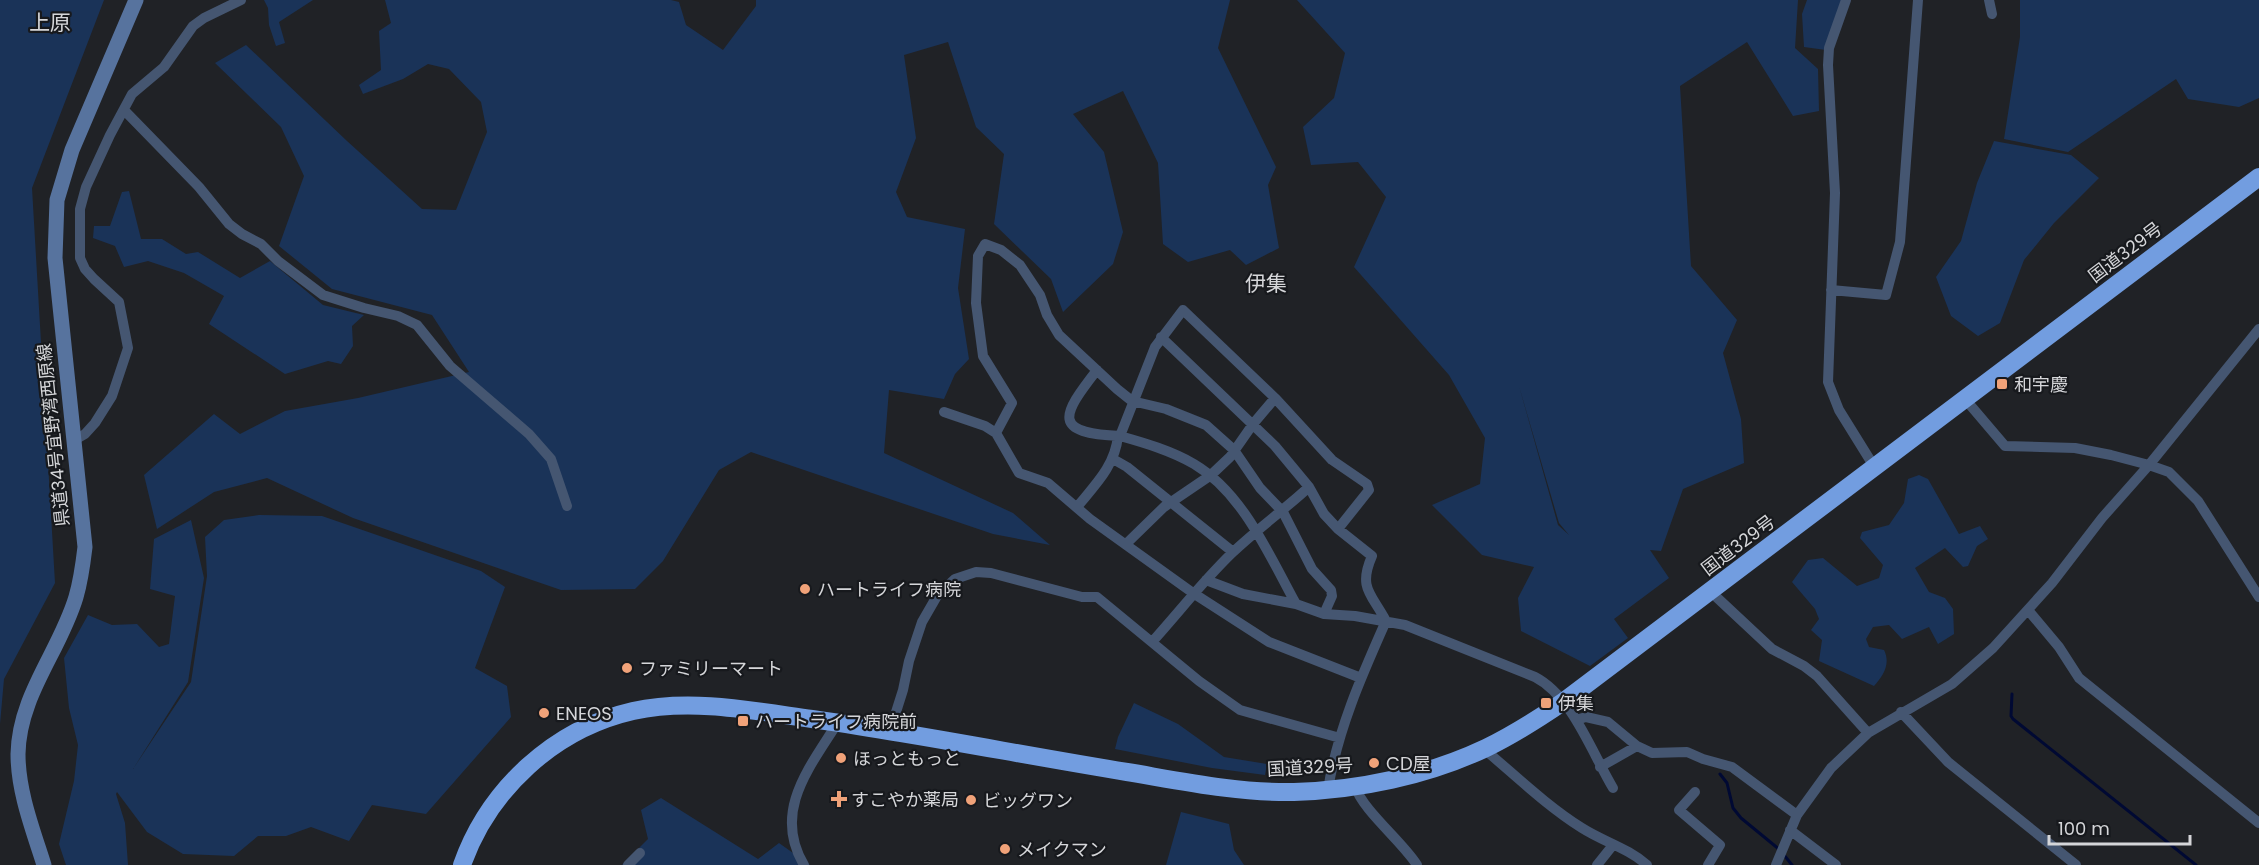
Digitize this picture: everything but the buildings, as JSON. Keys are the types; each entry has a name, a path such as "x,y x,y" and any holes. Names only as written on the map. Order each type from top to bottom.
{"highway":[{"name":"国道329号","path":"462,865 478,828 520,772 561,741 614,716 634,711 681,706 762,712 838,722 1073,763 1254,791 1328,790 1355,786 1412,774 1484,749 1526,727 1563,702 2259,177"}],"main road":[{"name":"県道34号宜野湾西原線","path":"44,865 27,809 18,753 23,720 32,691 76,599 85,547 55,258 57,200 72,150 136,0"}],"street":[{"path":"73,441 85,434 95,423 112,396 128,348 119,302 85,269 80,258 80,209 86,187 132,94 164,68 194,26 241,0"},
{"path":"1846,0 1829,48 1828,65 1835,194 1828,382 1839,410 1875,468"},
{"path":"1831,290 1886,295 1900,242 1918,0"},
{"path":"1989,0 1992,14"},
{"path":"124,110 199,187 229,224 261,244 278,261 323,295 398,316 417,325 450,366 529,434 551,459 567,506"},
{"path":"996,432 1012,403 983,356 976,303 978,256 986,244 1001,250 1020,265 1036,287 1047,315 1059,335 1132,400 1166,409 1206,425 1234,450 1260,488 1283,512 1312,569 1331,590 1332,596 1324,614"},
{"path":"1077,507 1105,474 1113,459 1132,400 1155,347 1183,310 1275,398 1332,460 1367,484 1369,490 1338,529"},
{"path":"1778,862 1797,815 1831,768 1868,733 1952,684 1993,648 2028,610 2102,518 2150,465 2259,329"},
{"path":"1161,337 1275,446 1309,487 1324,514 1338,529 1372,556 1364,581 1386,621"},
{"path":"1096,370 1068,414 1071,426 1079,430 1119,436 1178,456 1211,475 1227,491 1256,533 1296,604"},
{"path":"1126,544 1170,502 1211,475 1230,457 1275,398"},
{"path":"1965,399 2005,446 2075,448 2150,465 2169,472 2198,501 2259,597"},
{"path":"944,412 996,432 1019,473 1048,483 1090,519 1192,593 1269,642 1361,678"},
{"path":"1113,459 1127,467 1233,552"},
{"path":"1152,642 1192,593 1233,552 1283,512 1309,487"},
{"path":"890,731 922,622 937,596 955,579 976,572 991,573 1082,597 1097,597 1240,710 1340,738"},
{"path":"1206,580 1243,594 1296,604 1324,614 1406,625 1549,684 1576,720 1613,788"},
{"path":"1711,592 1772,649 1804,666 1817,676 1868,733"},
{"path":"2028,610 2059,647 2079,678 2259,823"},
{"path":"1328,790 1340,738 1361,678 1386,621"},
{"path":"1901,712 1948,762 2076,865"},
{"path":"1576,720 1586,717 1608,722 1637,746 1652,753 1687,752 1732,767 1797,815"},
{"path":"804,865 791,827 794,800 803,776 838,722"},
{"path":"1600,767 1637,746"},
{"path":"1484,749 1549,804 1582,828 1635,854 1647,865"},
{"path":"1355,786 1361,800 1417,865"},
{"path":"1695,792 1679,810 1720,845 1708,865"},
{"path":"1790,830 1836,865"},
{"path":"1597,865 1613,845"},
{"path":"628,865 640,853"}],"shaded area":[{"path":"0,0 104,0 32,188 55,583 4,679 0,724"},
{"path":"264,0 313,0 279,22 285,43 276,46 269,25 268,8"},
{"path":"385,0 671,0 679,2 686,25 723,50 756,6 756,0 1230,0 1218,48 1276,167 1268,185 1279,248 1246,265 1230,250 1188,262 1163,244 1158,163 1123,91 1073,114 1104,152 1123,232 1113,264 1063,312 1051,279 994,224 1004,154 976,127 948,42 904,55 916,138 896,192 907,217 965,229 958,288 969,359 955,374 944,399 889,390 884,453 1013,513 1050,545 993,534 751,452 719,470 663,561 635,589 561,590 353,518 267,478 214,492 157,529 144,475 214,414 240,434 285,411 358,398 469,372 432,315 332,289 279,246 304,176 281,127 215,63 246,45 422,209 456,210 487,132 481,102 449,69 428,64 403,79 363,94 359,85 381,70 379,31 391,23"},
{"path":"1297,0 1798,0 1795,48 1818,69 1819,111 1793,116 1747,42 1680,86 1691,266 1737,320 1723,353 1741,419 1744,463 1683,489 1661,551 1650,550 1669,578 1614,619 1628,638 1590,666 1521,631 1518,598 1534,567 1482,555 1432,505 1480,484 1485,438 1449,375 1354,267 1386,197 1358,162 1311,165 1303,127 1334,98 1345,53","holes":["1519,386 1559,523 1569,535 1558,525"]},
{"path":"1807,0 1842,0 1826,50 1804,47 1802,14"},
{"path":"2020,0 2259,0 2259,98 2239,107 2188,99 2176,79 2068,152 2004,139 2020,37"},
{"path":"1994,141 2071,155 2099,178 2054,223 2024,260 2000,323 1978,336 1951,316 1936,277 1961,241 1977,183"},
{"path":"129,191 141,239 162,239 186,254 198,252 240,278 270,261 323,305 364,315 352,326 353,346 341,364 328,361 285,374 209,324 224,296 184,273 148,261 124,267 115,246 93,238 94,226 110,226 122,192"},
{"path":"1919,475 1928,479 1959,534 1980,526 1988,539 1977,546 1968,566 1963,567 1945,548 1915,568 1929,592 1945,598 1953,609 1954,634 1938,644 1929,627 1902,639 1889,625 1873,627 1866,639 1869,647 1884,650 1887,660 1883,674 1874,686 1819,661 1822,640 1811,630 1819,619 1815,609 1792,582 1808,560 1823,558 1857,586 1879,578 1883,565 1860,538 1862,532 1889,525 1904,503 1908,479"},
{"path":"259,515 322,516 481,571 505,587 475,668 507,686 511,717 426,814 372,805 349,841 311,827 286,836 258,836 234,856 183,854 147,832 117,792 125,823 128,865 66,865 59,844 74,781 78,745 69,708 64,658 88,615 112,625 137,624 159,647 169,644 175,596 150,589 154,539 191,520 204,578 188,682 133,769 191,682 207,576 205,537 224,520"},
{"path":"1134,703 1178,724 1224,757 1267,764 1265,775 1212,768 1115,749 1118,737"},
{"path":"661,798 758,859 779,843 810,865 622,865 648,839 641,810"},
{"path":"1181,812 1229,824 1234,850 1244,865 1166,865"}],"waterway":[{"path":"2012,694 2011,716 2013,719 2196,865"},
{"path":"1720,774 1727,783 1733,808 1741,818 1780,850"},
{"path":"1784,855 1792,865"}],"place":[{"name":"和宇慶","path":"2002,384"},
{"name":"ハートライフ病院","path":"805,589"},
{"name":"ファミリーマート","path":"627,668"},
{"name":"伊集","path":"1546,703"},
{"name":"ENEOS","path":"544,713"},
{"name":"ハートライフ病院前","path":"743,721"},
{"name":"ほっともっと","path":"841,758"},
{"name":"CD屋","path":"1374,763"},
{"name":"すこやか薬局","path":"839,799"},
{"name":"ビッグワン","path":"971,800"},
{"name":"メイクマン","path":"1005,849"}],"district":[{"name":"上原","path":"50,22"},
{"name":"伊集","path":"1266,283"}]}
